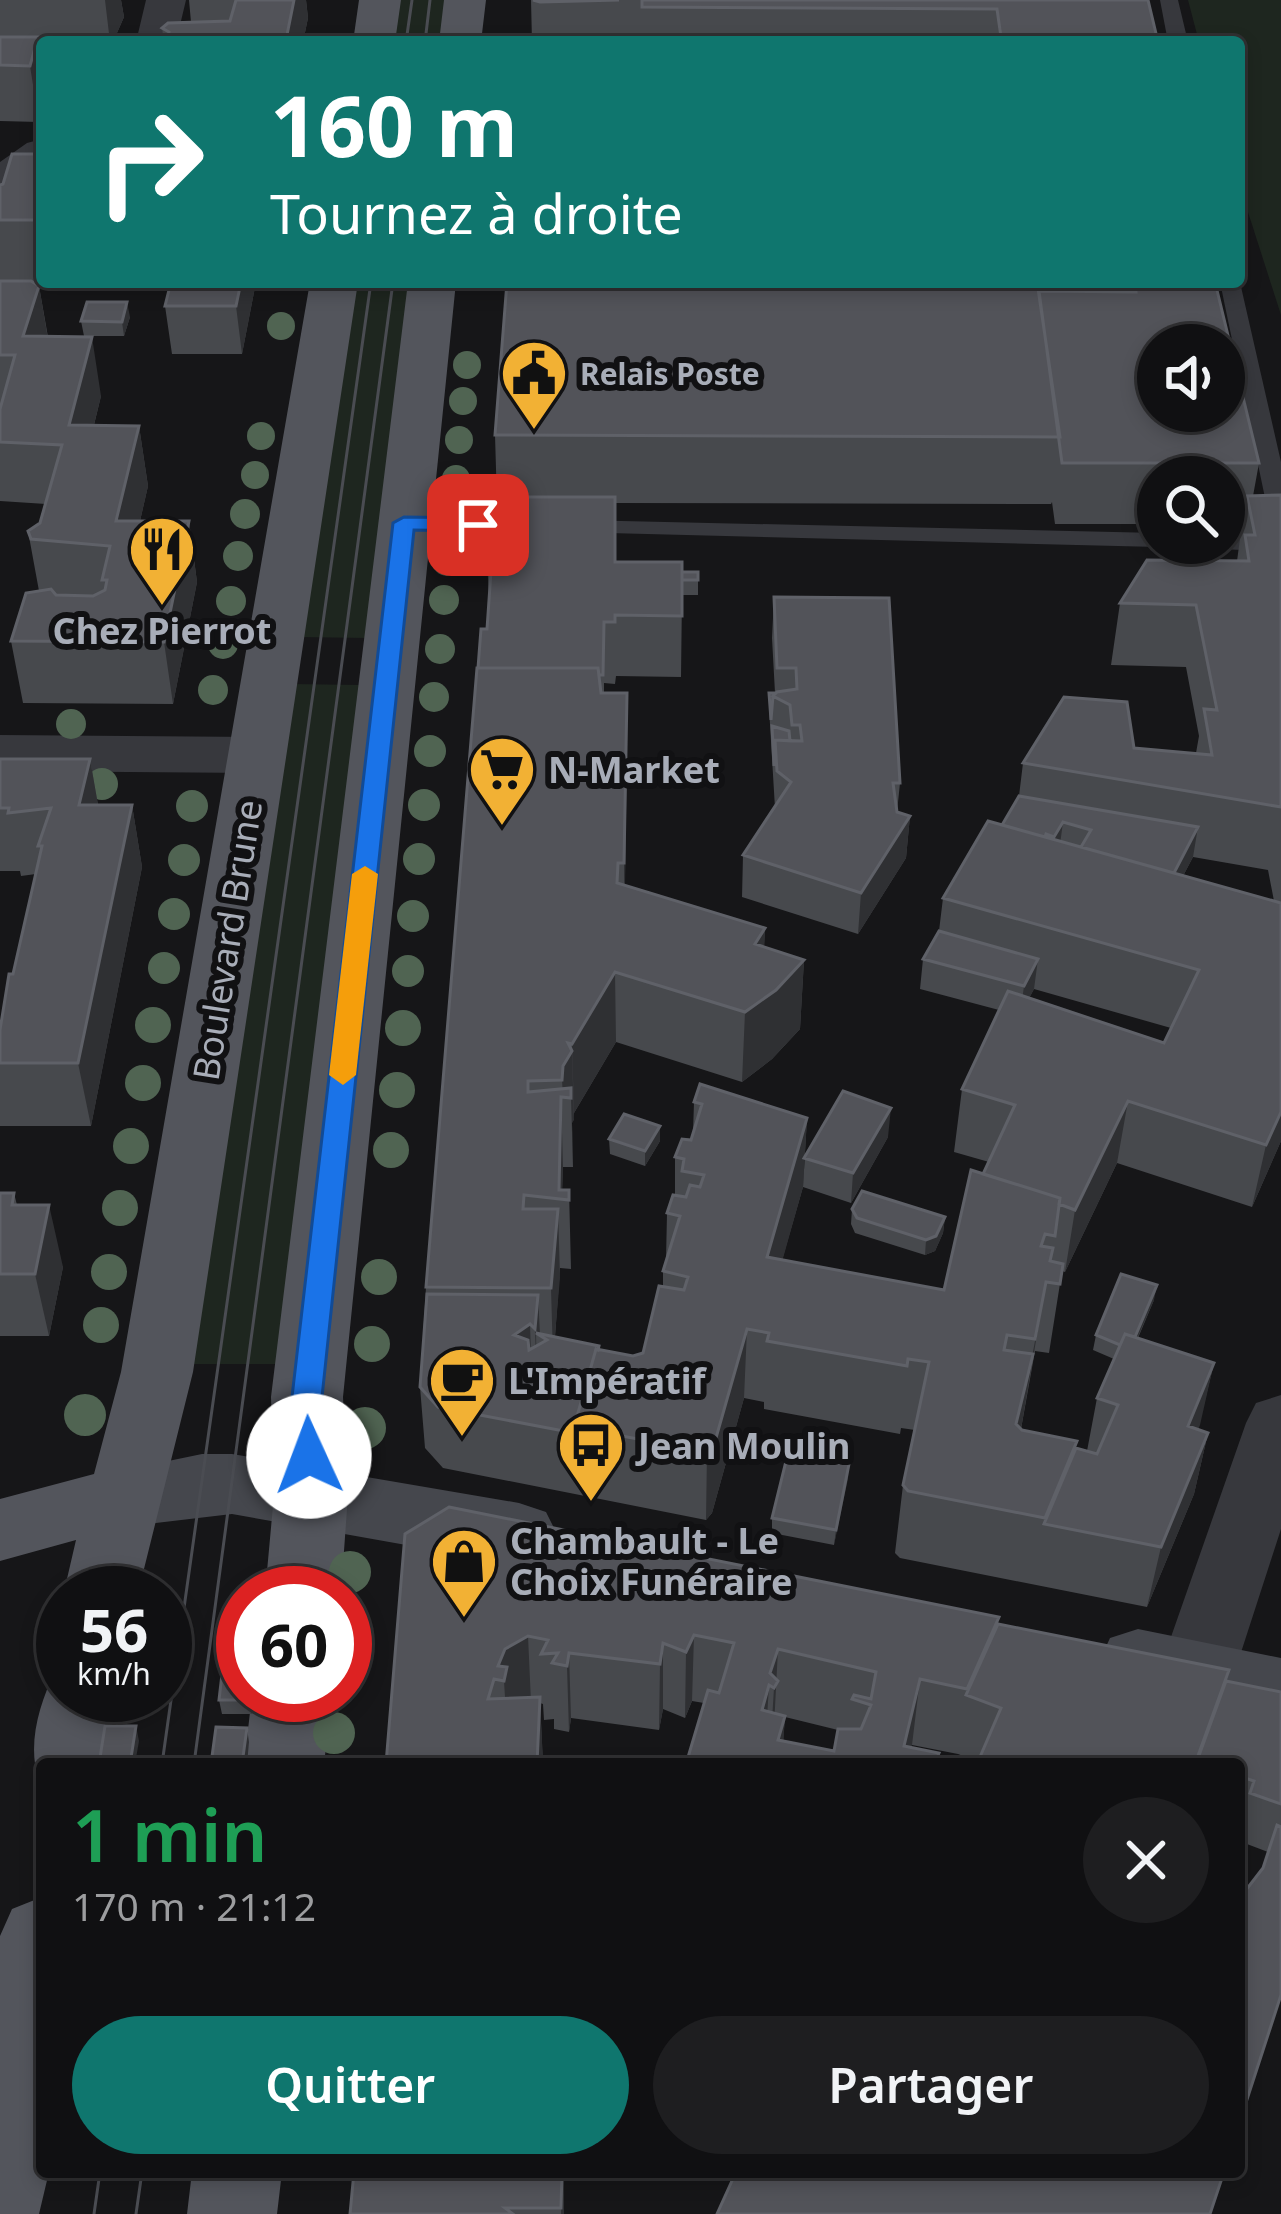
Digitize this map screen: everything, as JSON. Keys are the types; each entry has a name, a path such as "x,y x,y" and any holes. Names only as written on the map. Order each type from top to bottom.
{"main road":[{"path":"375,36 380,0"},
{"path":"461,36 464,0"},
{"name":"Boulevard Brune","path":"106,1566 158,1372 333,288"},
{"path":"305,1566 311,1495 307,1397 431,288"},
{"path":"0,1530 122,1497"},
{"path":"72,1758 78,1722"},
{"path":"285,1758 289,1722"},
{"path":"13,2214 0,2201 36,1974"},
{"path":"232,2214 236,2178"}],"street":[{"path":"158,36 166,0"},
{"path":"0,182 36,156"},
{"path":"0,753 256,755"},
{"path":"1196,1674 1281,1423"},
{"path":"122,1497 202,1484 311,1495 591,1549"},
{"path":"1080,1650 1281,1692"}],"lane":[{"path":"1169,0 1177,36"},
{"path":"1227,295 1281,517"},
{"path":"404,523 1137,540"},
{"path":"1245,541 1260,541 1281,530"}],"shaded area":[{"path":"395,0 448,0 443,36 390,36"},
{"path":"1188,0 1281,0 1281,315 1245,203 1245,36 1197,36"},
{"path":"351,288 411,288 368,638 297,637"},
{"path":"291,684 362,685 277,1364 186,1364"}],"building":[{"path":"236,0 294,0 287,35 168,36 162,28 168,23 230,21"},
{"path":"642,0 1148,0 1157,36 1001,36 997,9 642,7"},
{"path":"0,37 36,37 30,66 0,65"},
{"path":"12,154 36,154 36,220 0,220"},
{"path":"0,281 31,281 38,288 23,336 92,337 69,425 139,426 116,521 189,521 164,642 11,641 26,593 51,589 56,595 93,596 105,590 107,580 102,580 110,546 31,539 28,531 40,523 62,445 0,442 0,409 15,355 0,355"},
{"path":"170,288 240,288 236,306 165,306"},
{"path":"507,288 1038,288 1060,437 495,435"},
{"path":"1216,288 1225,324 1137,324 1137,432 1245,432 1245,405 1259,463 1245,463 1245,456 1137,456 1137,463 1062,463 1039,291"},
{"path":"87,302 127,302 122,322 81,321"},
{"path":"1281,495 1281,807 1023,763 1064,697 1127,702 1134,748 1212,755 1204,709 1217,710 1196,605 1120,603 1144,564 1249,561 1245,535 1255,535 1247,496"},
{"path":"514,497 615,497 615,562 682,562 682,616 615,615 615,622 604,622 603,675 598,668 478,668 481,629 487,629 492,557 487,557 489,522 512,522"},
{"path":"682,572 698,572 698,580 682,580"},
{"path":"774,597 889,598 900,783 893,783 897,812 910,816 861,893 743,855 791,782 777,771 775,740 802,741 800,725 792,725 790,705 773,696 797,689 796,668 777,668"},
{"path":"477,668 598,668 601,693 627,693 624,863 618,863 617,883 765,928 755,944 804,960 776,990 745,1012 615,972 572,1044 568,1043 572,1051 563,1066 562,1080 528,1081 528,1092 571,1088 571,1098 561,1097 559,1190 569,1190 569,1200 524,1195 523,1209 558,1209 551,1288 426,1287"},
{"path":"772,726 789,731 790,741 775,740 774,766"},
{"path":"0,759 90,759 79,805 132,805 78,1063 0,1063 9,974 13,974 42,846 38,846 51,808 8,813 9,808 0,808"},
{"path":"1019,796 1198,827 1174,873 1081,847 1091,830 1063,822 1054,837 1002,825"},
{"path":"988,821 1281,903 1281,1112 1266,1145 1128,1101 1075,1210 1059,1204 1060,1198 983,1174 1015,1105 962,1089 1008,991 1164,1043 1199,970 943,898"},
{"path":"939,931 1038,959 1024,986 923,959"},
{"path":"700,1084 807,1118 767,1257 944,1290 971,1170 1060,1198 1055,1236 1045,1234 1041,1246 1053,1248 1050,1261 1063,1264 1060,1284 1046,1282 1035,1339 1007,1335 1004,1350 1033,1354 1016,1424 1022,1430 1077,1441 1045,1518 908,1491 903,1485 929,1362 908,1359 907,1366 767,1341 769,1333 747,1329 714,1445 707,1452 574,1427 596,1349 633,1356 643,1353 659,1286 684,1290 688,1277 663,1271 680,1216 667,1213 673,1195 686,1197 690,1185 700,1187 704,1175 682,1171 684,1159 675,1157 682,1139 691,1140 702,1104 694,1102"},
{"path":"843,1091 891,1108 853,1173 804,1158"},
{"path":"624,1114 660,1126 645,1151 609,1139"},
{"path":"862,1191 945,1217 936,1236 926,1240 857,1218 852,1209"},
{"path":"0,1193 14,1193 12,1205 49,1205 35,1274 0,1274"},
{"path":"1121,1274 1157,1285 1135,1337 1125,1334 1120,1345 1096,1335"},
{"path":"427,1294 538,1295 535,1329 530,1324 514,1335 528,1340 529,1350 547,1340 536,1333 599,1346 574,1433 438,1407 420,1387"},
{"path":"1125,1334 1214,1363 1188,1426 1208,1433 1161,1547 1044,1524 1076,1448 1097,1454 1118,1405 1097,1398"},
{"path":"788,1453 849,1464 836,1530 772,1518"},
{"path":"449,1507 999,1617 967,1689 920,1679 904,1746 939,1753 937,1758 688,1758 708,1690 719,1693 734,1643 694,1635 686,1652 663,1643 660,1664 569,1653 567,1666 552,1663 558,1653 541,1654 548,1640 528,1636 505,1649 498,1666 507,1667 504,1681 494,1679 488,1699 540,1697 537,1758 386,1758 405,1534","holes":["778,1649 876,1672 871,1699 854,1695 852,1699 871,1705 861,1729 838,1729 834,1751 778,1740 785,1716 762,1710 769,1685 774,1688 778,1681 770,1673"]},
{"path":"998,1624 1229,1670 1197,1758 980,1758 1001,1708 966,1695"},
{"path":"1226,1681 1281,1692 1281,1804 1250,1793 1254,1781 1245,1778 1245,1758 1198,1758"},
{"path":"105,1726 136,1726 131,1758 100,1758"},
{"path":"216,1727 247,1728 243,1758 212,1758"},
{"path":"1277,1825 1281,1827 1281,1995 1245,2106 1245,1891 1263,1868"},
{"path":"353,2178 562,2178 561,2208 505,2208 513,2214 350,2214"},
{"path":"733,2178 1222,2178 1210,2214 717,2214"}],"tram line":[{"path":"407,36 412,0"},
{"path":"426,36 430,0"},
{"path":"163,1758 370,288"},
{"path":"195,1758 392,288"},
{"path":"94,2214 99,2178"},
{"path":"136,2214 141,2178"}],"slow traffic":[{"path":"343,1075 365,874"}],"place":[{"name":"Relais Poste","path":"534,432"},
{"name":"Chez Pierrot","path":"162,608"},
{"name":"N-Market","path":"502,828"},
{"name":"L'Impératif","path":"462,1439"},
{"name":"Jean Moulin","path":"591,1504"},
{"name":"Chambault - Le Choix Funéraire","path":"464,1620"}],"route":[{"path":"309,1456 307,1397 404,523 478,525"}]}
